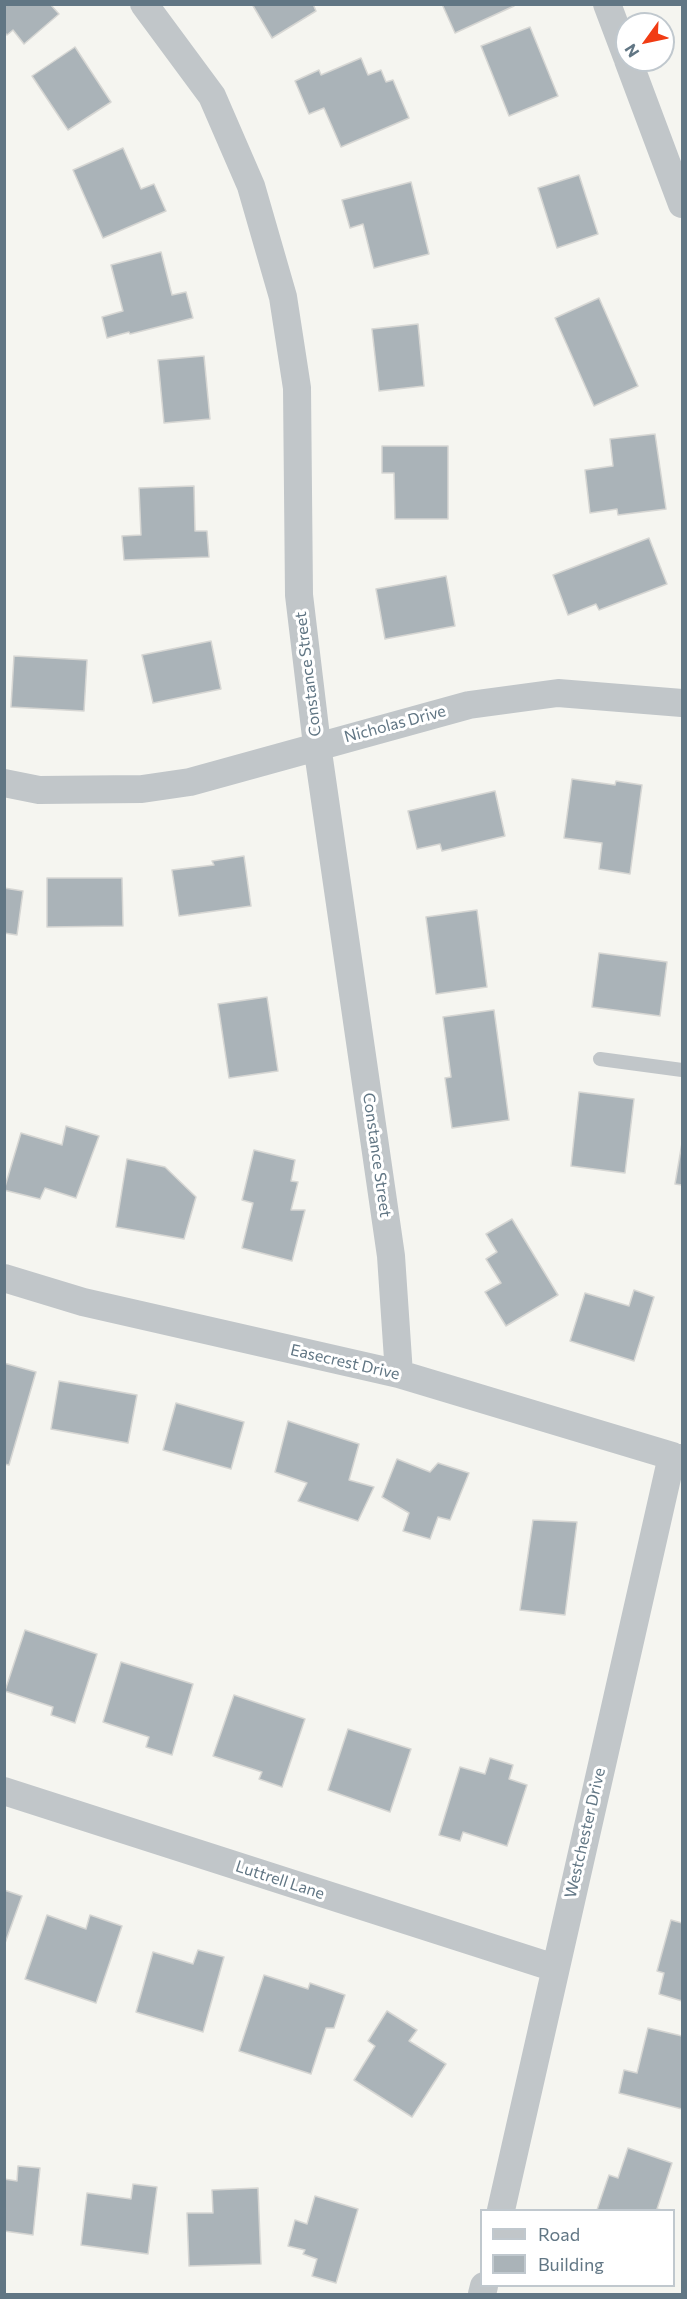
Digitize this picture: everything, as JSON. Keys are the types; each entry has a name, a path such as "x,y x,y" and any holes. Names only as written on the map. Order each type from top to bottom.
{"street":[{"name":"Constance Street","path":"144,4 212,96 251,186 283,297 297,388 298,595 317,745 391,1256 399,1374"},
{"path":"607,4 615,25"},
{"path":"633,72 682,204"},
{"name":"Nicholas Drive","path":"4,783 39,790 142,789 190,782 317,745 469,705 558,693 682,703"},
{"name":"Easecrest Drive","path":"4,1278 83,1302 399,1374 677,1457"},
{"name":"Westchester Drive","path":"501,2209 555,1968 677,1457"},
{"name":"Luttrell Lane","path":"4,1791 555,1968"}],"lane":[{"path":"600,1059 682,1070"}],"building":[{"path":"4,4 50,4 59,14 24,44 13,30 7,35 4,32"},
{"path":"252,4 313,4 316,11 272,38"},
{"path":"442,4 514,4 514,6 455,33"},
{"path":"530,27 558,96 509,116 481,46"},
{"path":"75,47 111,102 68,130 32,76"},
{"path":"361,58 368,75 381,70 386,82 393,80 409,118 341,147 324,108 309,114 295,81 319,70 321,75"},
{"path":"123,148 141,189 154,184 166,211 103,238 73,170"},
{"path":"579,175 598,234 557,248 538,188"},
{"path":"411,182 429,254 374,268 363,224 350,228 342,200"},
{"path":"161,252 172,295 186,292 193,318 107,338 102,317 123,311 111,265"},
{"path":"599,298 638,386 594,406 555,318"},
{"path":"418,324 424,386 379,391 372,329"},
{"path":"204,356 210,419 164,423 158,360"},
{"path":"655,434 666,509 618,515 617,509 590,513 585,470 613,466 610,439"},
{"path":"382,446 448,446 448,519 395,519 394,473 382,473"},
{"path":"194,486 195,531 207,531 209,557 124,560 122,536 141,535 139,488"},
{"path":"649,538 667,584 599,610 596,604 568,615 553,575"},
{"path":"446,576 455,626 385,639 376,589"},
{"path":"211,641 221,689 153,703 142,655"},
{"path":"14,656 87,660 84,711 11,707"},
{"path":"572,779 615,785 616,781 642,785 630,874 599,869 602,843 564,838"},
{"path":"495,791 505,836 442,851 440,844 417,849 408,811"},
{"path":"244,856 251,906 179,916 172,870 214,865 212,861"},
{"path":"47,878 122,878 123,926 47,927"},
{"path":"4,888 23,891 17,935 4,933"},
{"path":"477,910 487,987 436,994 426,917"},
{"path":"599,953 667,962 660,1016 592,1007"},
{"path":"267,997 278,1071 229,1078 218,1004"},
{"path":"494,1010 509,1120 452,1128 445,1078 451,1077 443,1017"},
{"path":"579,1092 634,1099 625,1173 571,1166"},
{"path":"66,1126 99,1136 76,1198 45,1188 40,1199 4,1190 21,1133 62,1145"},
{"path":"682,1143 682,1185 675,1184"},
{"path":"254,1150 295,1160 291,1181 298,1182 291,1210 305,1210 292,1261 242,1248 253,1203 242,1200"},
{"path":"127,1159 165,1167 196,1197 184,1239 116,1227"},
{"path":"512,1219 558,1295 506,1326 485,1292 501,1283 486,1259 497,1252 486,1234"},
{"path":"634,1290 654,1297 634,1361 570,1341 585,1293 629,1306"},
{"path":"4,1363 36,1372 9,1465 4,1464"},
{"path":"59,1381 137,1395 128,1443 51,1429"},
{"path":"176,1403 244,1422 231,1469 163,1450"},
{"path":"288,1421 359,1444 349,1480 374,1487 358,1521 298,1501 307,1483 275,1472"},
{"path":"397,1459 430,1472 438,1463 469,1473 450,1520 438,1517 430,1539 403,1531 409,1513 382,1497"},
{"path":"533,1520 577,1522 565,1615 520,1610"},
{"path":"25,1630 97,1654 75,1723 51,1715 53,1707 5,1691"},
{"path":"121,1662 193,1684 172,1755 146,1747 149,1737 103,1722"},
{"path":"234,1695 305,1719 282,1787 259,1779 262,1772 213,1756"},
{"path":"348,1729 411,1749 390,1812 328,1790"},
{"path":"490,1758 513,1765 509,1779 527,1785 507,1846 463,1832 460,1841 439,1835 460,1767 485,1774"},
{"path":"4,1890 22,1896 4,1946"},
{"path":"47,1915 86,1929 90,1915 122,1926 96,2003 25,1979"},
{"path":"671,1920 682,1923 682,2001 659,1994 664,1973 657,1971"},
{"path":"198,1950 224,1957 203,2032 136,2012 153,1952 193,1964"},
{"path":"264,1975 308,1989 310,1983 345,1995 334,2028 326,2028 311,2074 239,2051"},
{"path":"387,2011 417,2030 409,2041 446,2064 412,2117 354,2080 375,2046 368,2041"},
{"path":"648,2028 682,2036 682,2109 619,2093 624,2070 637,2073"},
{"path":"628,2148 672,2163 657,2209 597,2209 609,2175 618,2178"},
{"path":"18,2166 40,2168 33,2235 4,2231 4,2179 17,2181"},
{"path":"133,2184 157,2187 148,2254 81,2245 87,2193 131,2199"},
{"path":"258,2188 261,2264 189,2266 187,2213 213,2213 212,2190"},
{"path":"315,2196 358,2209 336,2283 312,2276 317,2259 303,2254 305,2250 288,2246 295,2220 307,2224"}]}
